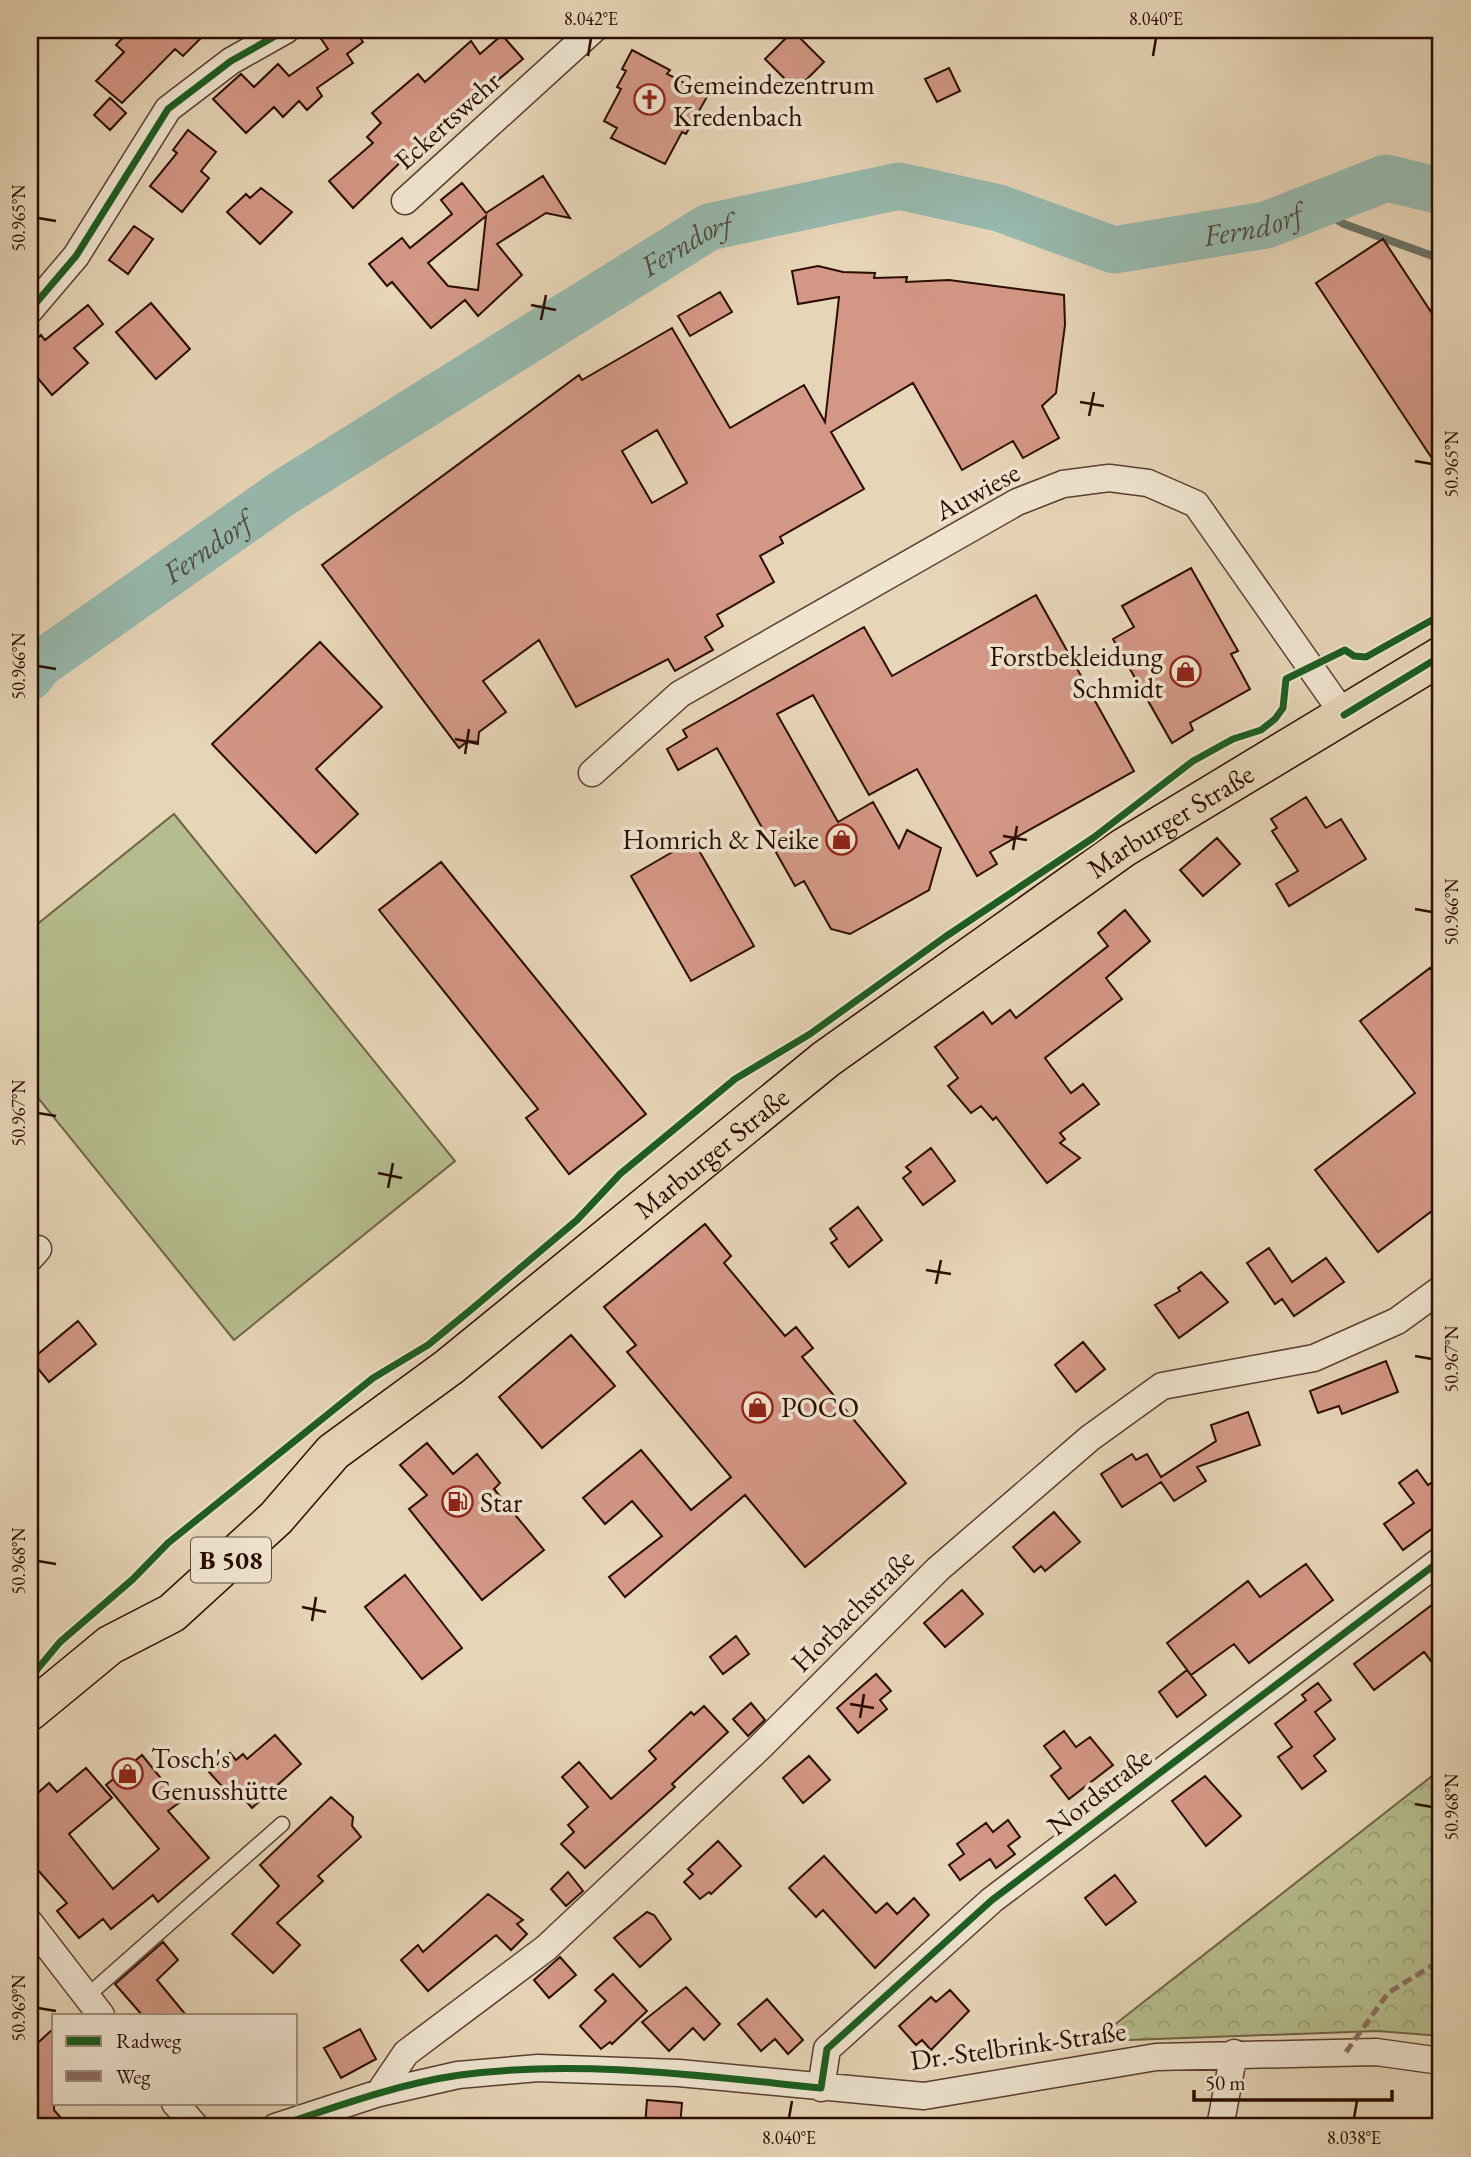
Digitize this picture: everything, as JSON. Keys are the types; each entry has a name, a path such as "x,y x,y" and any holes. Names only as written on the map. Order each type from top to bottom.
{"main road":[{"name":"Marburger Straße","path":"30,1711 110,1646 172,1614 276,1518 333,1452 449,1367 826,1059 1124,848 1441,656"}],"street":[{"path":"30,310 76,256 169,109 231,61 286,30"},
{"name":"Eckertswehr","path":"405,201 593,30"},
{"name":"Auwiese","path":"592,773 680,694 1017,502 1063,484 1108,478 1148,482 1196,503 1344,715"},
{"name":"Horbachstraße","path":"379,2093 406,2053 546,1948 759,1748 938,1569 1090,1438 1162,1386 1314,1358 1397,1321 1441,1289"},
{"name":"Nordstraße","path":"821,2088 827,2049 992,1899 1441,1560"},
{"path":"30,1923 94,2006"},
{"name":"Dr.-Stelbrink-Straße","path":"275,2127 379,2093 458,2075 538,2068 679,2074 924,2096 1156,2057 1234,2053 1376,2052 1441,2061"},
{"path":"1220,2127 1234,2053"},
{"path":"177,2104 196,2127"}],"lane":[{"path":"94,2006 282,1824"}],"green space":[{"path":"174,814 455,1161 234,1340 30,1088 30,930"},
{"path":"1441,1769 1441,2036 1377,2031 1130,2040 1104,2033"}],"building":[{"path":"130,30 209,30 183,56 175,49 122,103 96,81 124,52 116,45"},
{"path":"315,30 354,30 363,42 347,54 353,63 317,88 322,96 307,110 299,101 283,117 274,107 246,133 213,99 241,74 254,87 278,64 289,76 328,49"},
{"path":"793,31 824,62 796,90 765,59"},
{"path":"502,35 523,59 409,154 353,208 329,181 373,143 367,137 381,123 372,113 418,74 425,82 471,41 480,54"},
{"name":"Gemeindezentrum Kredenbach","path":"632,50 670,70 667,74 708,95 686,134 682,132 665,164 611,138 617,128 604,121 621,89 617,87 626,71 622,69"},
{"path":"949,68 960,91 937,102 925,79"},
{"path":"110,98 126,113 110,130 94,115"},
{"path":"188,130 216,152 201,171 209,178 182,212 150,186 177,153 173,150"},
{"path":"543,176 570,218 546,213 497,244 522,275 478,316 465,300 431,328 392,282 387,286 369,264 402,238 410,248 452,214 441,200 462,183 486,213","holes":["486,216 478,290 448,286 428,263"]},
{"path":"261,188 292,212 260,244 227,212 246,194 250,198"},
{"path":"134,226 153,239 128,274 109,260"},
{"path":"1383,239 1441,327 1441,472 1316,283"},
{"path":"818,266 843,272 875,273 874,278 907,277 906,282 949,280 1064,295 1065,325 1056,393 1042,406 1059,438 1023,458 1013,441 962,470 913,383 831,432 864,489 780,537 783,543 760,556 774,582 717,615 723,626 705,637 713,650 675,671 668,659 576,707 539,640 483,681 506,712 479,732 478,742 468,741 459,748 322,565 579,375 582,380 672,328 730,428 804,385 825,422 839,297 798,304 792,271","holes":["657,430 687,483 652,503 622,451"]},
{"path":"720,292 732,312 690,336 678,316"},
{"path":"151,303 190,349 156,379 116,332"},
{"path":"88,305 103,324 74,348 88,363 52,395 30,369 30,345 41,335 45,340"},
{"name":"Forstbekleidung Schmidt","path":"1191,568 1238,651 1231,654 1250,689 1190,723 1193,730 1172,743 1113,639 1134,627 1122,606"},
{"path":"1036,595 1134,771 990,852 997,864 977,876 917,769 869,795 813,695 777,714 838,822 873,802 899,848 907,830 941,848 929,890 850,934 831,929 804,881 795,886 717,748 678,770 667,749 687,737 683,730 864,627 892,676"},
{"path":"320,642 382,707 316,769 358,814 316,853 212,744"},
{"path":"1306,797 1326,828 1341,819 1366,859 1289,906 1276,884 1298,871 1272,831 1277,828 1271,819"},
{"path":"1217,838 1240,864 1203,896 1180,870"},
{"path":"693,840 754,946 691,981 631,876"},
{"path":"441,862 646,1114 569,1174 526,1118 538,1109 379,910"},
{"path":"1125,910 1150,941 1106,978 1122,999 1045,1058 1071,1093 1083,1084 1099,1104 1060,1133 1065,1139 1060,1143 1080,1158 1047,1183 996,1117 993,1120 981,1106 971,1113 948,1086 958,1078 935,1047 983,1012 992,1024 1010,1010 1016,1018 1108,946 1098,933"},
{"path":"1430,968 1441,982 1441,1204 1378,1252 1315,1170 1415,1093 1360,1021"},
{"path":"931,1148 955,1181 923,1205 903,1178 911,1172 906,1167"},
{"path":"858,1207 882,1240 849,1267 831,1243 837,1239 830,1229"},
{"name":"POCO","path":"705,1224 731,1256 724,1263 785,1336 796,1327 813,1348 802,1357 906,1483 805,1567 745,1495 625,1597 609,1577 662,1536 632,1501 605,1524 583,1498 641,1450 691,1510 731,1477 627,1352 636,1345 604,1307"},
{"path":"1269,1248 1292,1282 1326,1258 1344,1282 1294,1316 1282,1299 1275,1304 1247,1263"},
{"path":"1201,1272 1228,1302 1179,1338 1155,1305 1180,1291 1178,1288"},
{"path":"78,1321 96,1344 49,1382 31,1360"},
{"path":"571,1335 615,1386 542,1448 499,1397"},
{"path":"1083,1342 1105,1369 1076,1392 1055,1365"},
{"path":"1386,1361 1398,1392 1342,1414 1339,1406 1318,1413 1310,1391"},
{"path":"1248,1412 1260,1445 1197,1467 1206,1481 1174,1501 1161,1482 1122,1507 1101,1474 1132,1454 1136,1460 1147,1454 1161,1477 1216,1441 1211,1425"},
{"path":"427,1443 453,1474 477,1454 500,1483 494,1489 544,1550 482,1600 409,1509 427,1495 400,1465"},
{"path":"1417,1470 1428,1485 1441,1476 1441,1522 1403,1550 1384,1524 1414,1503 1399,1483"},
{"path":"1054,1512 1080,1542 1045,1571 1041,1566 1034,1572 1013,1547"},
{"path":"1306,1564 1333,1600 1249,1663 1234,1644 1191,1675 1167,1643 1248,1581 1260,1597"},
{"path":"405,1575 462,1648 422,1679 365,1607"},
{"path":"962,1590 983,1614 945,1647 924,1623"},
{"path":"1441,1598 1441,1674 1424,1652 1374,1690 1354,1664"},
{"path":"736,1636 749,1654 723,1674 710,1657"},
{"path":"1187,1670 1206,1695 1177,1717 1159,1692"},
{"path":"876,1674 891,1691 880,1700 887,1709 858,1733 837,1708"},
{"path":"1318,1683 1331,1700 1315,1712 1335,1739 1314,1756 1326,1771 1302,1789 1278,1757 1292,1747 1275,1724 1306,1700 1302,1695"},
{"path":"751,1703 765,1720 748,1736 733,1719"},
{"path":"704,1706 728,1732 672,1784 675,1787 585,1868 561,1844 574,1832 568,1825 588,1807 562,1777 579,1762 611,1799 656,1759 649,1751 691,1712 694,1715"},
{"path":"1064,1731 1076,1747 1090,1737 1113,1765 1069,1799 1051,1776 1061,1768 1044,1746"},
{"path":"275,1735 301,1764 252,1808 235,1788 229,1794 209,1772 230,1753 236,1760 243,1754 247,1759"},
{"path":"142,1755 180,1802 168,1811 209,1858 158,1902 153,1895 111,1929 103,1919 79,1938 57,1911 67,1903 30,1861 30,1800 49,1783 57,1792 86,1768 112,1798 69,1834 113,1889 159,1849 106,1785"},
{"path":"809,1756 830,1780 803,1803 783,1778"},
{"path":"1205,1776 1241,1816 1206,1846 1172,1801"},
{"path":"331,1797 353,1817 352,1826 361,1837 318,1876 323,1881 277,1923 300,1945 273,1973 232,1934 279,1886 260,1865"},
{"path":"1008,1820 1020,1837 1008,1846 1015,1854 996,1868 990,1859 960,1880 949,1865 964,1854 957,1844 986,1823 993,1832"},
{"path":"718,1841 741,1866 711,1894 709,1892 700,1899 684,1882 693,1874 688,1869"},
{"path":"824,1856 876,1913 887,1903 897,1914 914,1898 929,1915 875,1968 823,1910 816,1917 789,1888"},
{"path":"568,1872 583,1891 566,1906 551,1889"},
{"path":"1115,1875 1136,1902 1106,1925 1085,1898"},
{"path":"488,1894 523,1920 517,1924 527,1934 511,1950 496,1935 428,1991 401,1960 418,1945 423,1952"},
{"path":"647,1912 654,1915 671,1939 640,1967 614,1938"},
{"path":"163,1942 178,1960 157,1980 185,2014 141,2014 115,1984"},
{"path":"560,1957 576,1975 549,1998 534,1980"},
{"path":"613,1974 647,2011 612,2044 610,2042 601,2049 580,2026 606,2001 595,1990"},
{"path":"686,1987 720,2024 704,2040 693,2028 669,2051 642,2022"},
{"path":"950,1990 969,2011 931,2050 922,2040 916,2045 899,2026 931,1997 936,2002"},
{"path":"767,1999 803,2040 788,2054 775,2039 761,2051 738,2024"},
{"path":"360,2029 376,2059 341,2078 324,2048"},
{"path":"52,2030 52,2104 69,2127 30,2127 30,2050"},
{"path":"647,2100 682,2103 680,2127 645,2127"}],"waterway":[{"name":"Ferndorf","path":"30,677 40,664 283,493 709,227 899,186 999,208 1114,250 1266,225 1386,178 1441,191"},
{"path":"1313,206 1344,224 1441,259"}],"marked path":[{"path":"1431,621 1441,637"},
{"path":"1346,2052 1388,1993 1441,1960"}],"cycle path":[{"path":"30,310 76,256 168,109 231,61 286,30"},
{"path":"30,1678 60,1642 133,1579 168,1543 373,1378 428,1345 577,1220 620,1174 735,1079 810,1034 945,937 1093,838 1193,761 1233,739 1261,730 1275,719 1283,708 1286,679 1345,650 1354,656 1366,657 1441,615"},
{"path":"1344,715 1441,656"},
{"path":"275,2127 413,2084 505,2070 641,2071 821,2088 827,2049 992,1900 1441,1560"}],"place":[{"name":"Gemeindezentrum Kredenbach","path":"650,100"},
{"name":"Forstbekleidung Schmidt","path":"1186,672"},
{"name":"Homrich & Neike","path":"842,839"},
{"name":"POCO","path":"758,1407"},
{"name":"Star","path":"457,1502"},
{"name":"Tosch's Genusshütte","path":"128,1774"}]}
